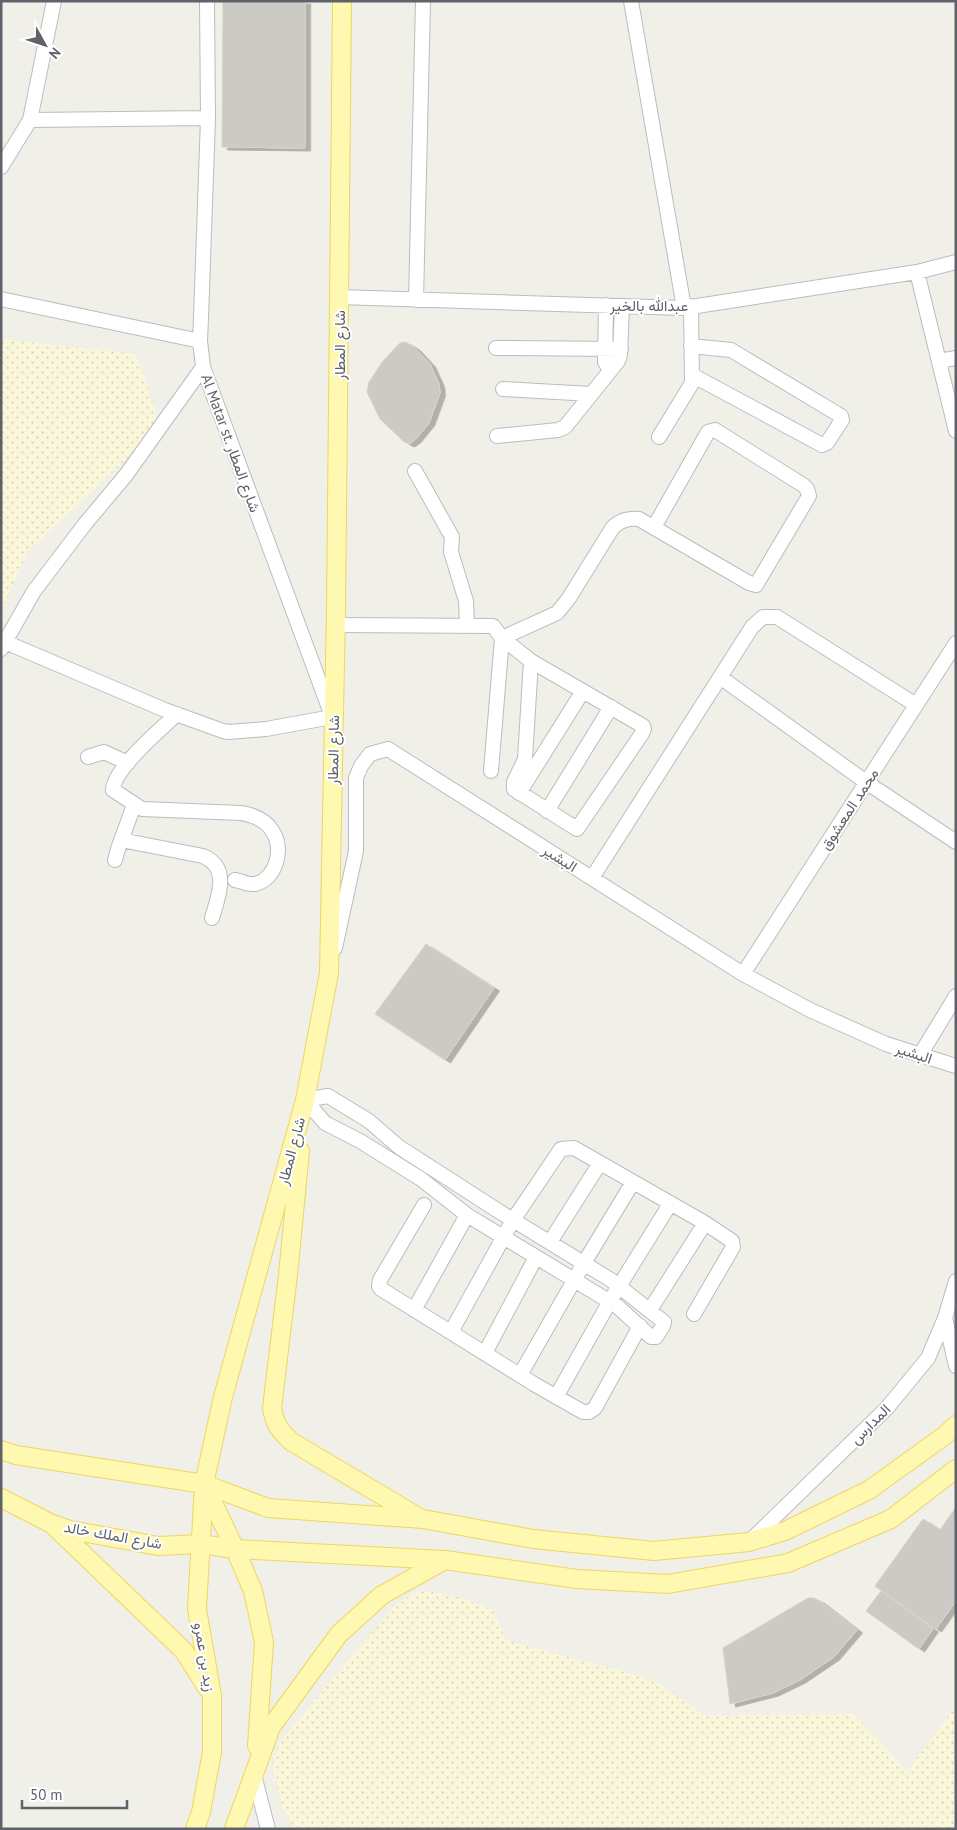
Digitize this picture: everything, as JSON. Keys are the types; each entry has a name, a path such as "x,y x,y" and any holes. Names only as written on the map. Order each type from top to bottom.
{"main road":[{"name":"شارع المطار","path":"204,1484 223,1397 305,1100 329,973 336,625 342,1"},
{"path":"305,1100 288,1275 272,1408 274,1419 279,1430 292,1442 423,1520"},
{"path":"1,1450 16,1456 204,1484 268,1508 423,1520 532,1539 654,1551 749,1542 785,1530 870,1490 944,1436 956,1425"},
{"name":"شارع الملك خالد","path":"1,1498 52,1524 70,1530 158,1546 200,1544 235,1549 445,1560 576,1579 668,1584 788,1563 891,1519 956,1469"},
{"path":"204,1484 253,1592 264,1642 254,1775"},
{"name":"زيد بن عمرو","path":"195,1829 201,1812 212,1752 212,1696 197,1609 204,1484"},
{"path":"52,1524 184,1651 212,1696"},
{"path":"234,1829 271,1728 339,1634 382,1595 445,1560"}],"street":[{"path":"1,167 30,120 54,1"},
{"name":"Al Matar st. شارع المطار","path":"207,1 208,118 200,341 203,368 333,719"},
{"path":"416,300 423,1"},
{"path":"631,1 688,307 691,346 692,383 658,437"},
{"path":"30,120 208,118"},
{"name":"عبدالله بالخير","path":"339,297 688,307 918,272 956,262"},
{"path":"918,272 956,431"},
{"path":"1,299 200,341"},
{"path":"606,305 604,362 610,370"},
{"path":"497,436 562,429 568,424 618,361 621,349 622,306"},
{"path":"691,346 732,350 841,416 842,420 827,443 822,444 692,375"},
{"path":"496,348 621,349"},
{"path":"939,361 956,358"},
{"path":"203,368 126,475 85,524 34,591 3,646 177,714 229,732 266,729 333,719"},
{"path":"503,389 591,394"},
{"path":"502,638 557,613 569,598 613,527 631,518 639,519 654,527 749,583 756,585 809,496 807,489 803,485 715,430 708,432 654,527"},
{"path":"415,471 452,537 452,552 466,601 466,625"},
{"path":"592,878 752,627 763,618 777,616 916,705"},
{"path":"336,625 493,626 502,638 531,660 643,726 644,729 578,829 514,789 514,782 525,759 531,660"},
{"path":"492,771 502,638"},
{"name":"محمد المعشوق","path":"743,974 956,643"},
{"path":"720,678 866,782 956,842"},
{"path":"519,793 583,691"},
{"path":"548,811 611,707"},
{"path":"177,714 148,740 128,763 113,787 115,792 142,809 241,813 254,815 262,820 272,830 277,842 277,863 269,876 254,884 235,880"},
{"name":"البشير","path":"329,973 356,851 356,778 361,766 370,754 388,749 743,974 810,1010 886,1044 956,1066"},
{"path":"88,757 104,752 128,763"},
{"path":"115,860 134,805"},
{"path":"121,840 203,856 208,859 218,871 222,880 212,918"},
{"path":"920,1055 956,996"},
{"path":"328,1096 369,1120 399,1147 619,1286 661,1318 664,1326 654,1338 618,1306 467,1216 421,1179 360,1140 325,1123 305,1100 328,1096"},
{"path":"360,1140 369,1120"},
{"path":"451,1332 513,1220 561,1149 574,1148 732,1240 733,1247 694,1314"},
{"path":"550,1242 600,1163"},
{"path":"421,1179 429,1166"},
{"path":"520,1375 632,1182"},
{"path":"556,1396 610,1301 670,1204"},
{"path":"424,1205 380,1280 379,1286 414,1310 583,1412 589,1412 595,1408 640,1326"},
{"path":"414,1310 467,1216"},
{"path":"650,1310 705,1223"},
{"path":"485,1353 536,1257"},
{"name":"المدارس","path":"749,1542 888,1408 928,1358 956,1282"},
{"path":"944,1318 956,1366"},
{"path":"254,1775 268,1829"}],"sand":[{"path":"1,339 136,354 161,428 28,551 1,611"},
{"path":"421,1590 455,1596 493,1610 506,1640 654,1680 706,1716 854,1714 907,1771 956,1706 956,1829 295,1829 282,1806 272,1764 279,1743 397,1603"}],"building":[{"path":"223,1 305,1 305,148 222,147"},
{"path":"406,342 415,348 430,364 439,384 440,393 429,423 415,440 409,444 403,441 380,419 367,392 369,382 383,361 400,343"},
{"path":"426,944 494,988 445,1060 375,1014"},
{"path":"956,1507 956,1601 936,1629 875,1586 923,1519 940,1530"},
{"path":"881,1591 933,1629 919,1649 866,1611"},
{"path":"808,1598 820,1601 857,1630 834,1657 800,1680 773,1693 730,1704 723,1648"}]}
